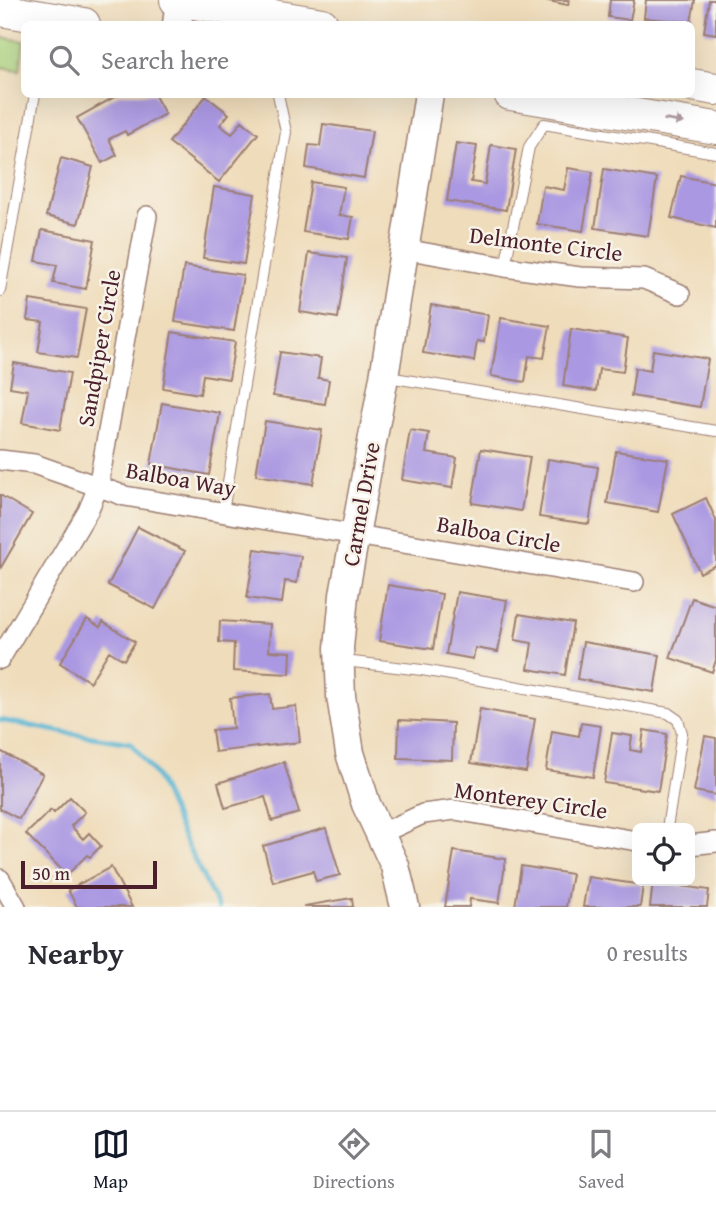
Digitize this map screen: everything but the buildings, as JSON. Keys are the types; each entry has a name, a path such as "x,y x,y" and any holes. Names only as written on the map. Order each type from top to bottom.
{"main road":[{"path":"179,0 304,21"},
{"path":"6,7 70,21"},
{"path":"695,86 716,89"},
{"path":"534,98 716,128"}],"street":[{"path":"177,21 179,0"},
{"name":"Carmel Drive","path":"405,907 395,866 366,804 350,753 341,696 340,660 344,594 384,377 428,98"},
{"name":"Sandpiper Circle","path":"0,659 88,511 98,487 107,450 147,216"},
{"name":"Delmonte Circle","path":"404,249 580,277 644,279 680,294"},
{"name":"Balboa Way","path":"0,460 34,464 125,496 356,535"},
{"name":"Balboa Circle","path":"356,535 634,582"},
{"name":"Monterey Circle","path":"380,834 423,814 455,810 632,840"},
{"path":"695,844 716,842"},
{"path":"0,879 13,906"}],"lane":[{"path":"0,290 34,98"},
{"path":"223,512 286,132 279,98"},
{"path":"505,267 529,147 544,124 716,153"},
{"path":"384,377 716,431"},
{"path":"340,660 422,670 668,713 678,720 682,733 668,823"}],"green space":[{"path":"0,37 21,40 20,70 0,67"}],"waterway":[{"path":"0,720 131,743 157,777 218,907"}]}
